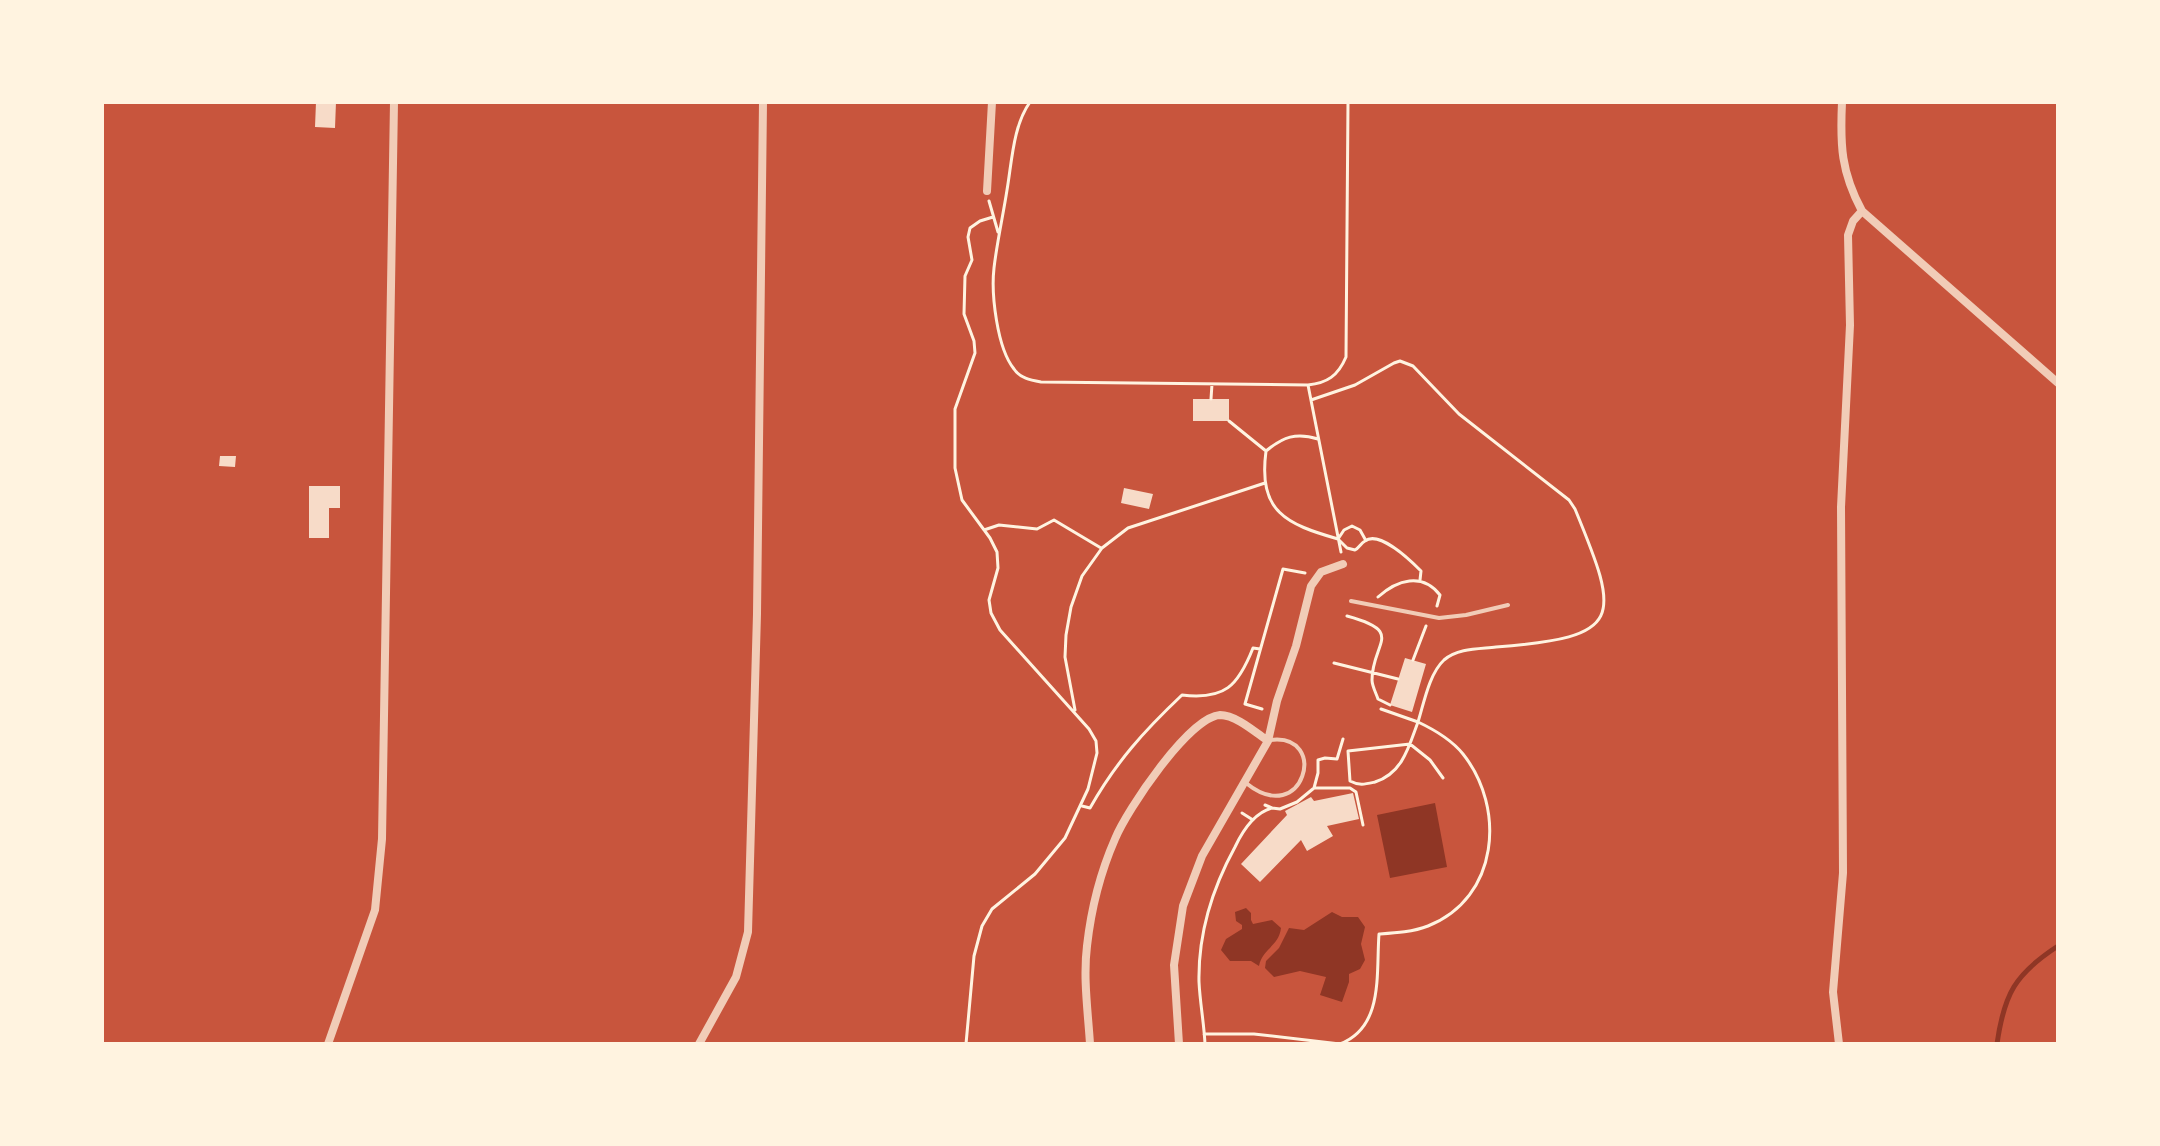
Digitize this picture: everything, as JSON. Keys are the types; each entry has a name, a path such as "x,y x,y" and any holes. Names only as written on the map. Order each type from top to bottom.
{"street":[{"path":"328,1044 375,910 382,839 394,102"},
{"path":"699,1044 736,977 748,932 757,614 763,102"},
{"path":"987,191 992,102"},
{"path":"1842,102 1842,161 1849,187 1862,211 2058,383"},
{"path":"1839,1044 1833,992 1843,857 1841,507 1850,325 1848,235 1853,221 1862,211"},
{"path":"1179,1044 1174,965 1183,906 1202,856 1268,741 1311,586 1321,572 1343,564"},
{"path":"1090,1044 1085,970 1090,922 1115,839 1126,818 1165,762 1206,719 1227,716 1268,741"}],"lane":[{"path":"1351,601 1439,618 1508,605"},
{"path":"1244,782 1262,795 1271,797 1295,789 1303,780 1305,764 1296,747 1278,739 1268,741"}],"path":[{"path":"1030,102 1017,133 994,269 996,313 1006,354 1015,371 1023,377 1041,382 1308,385 1328,381 1336,375 1346,357 1348,102"},
{"path":"987,191 1000,236"},
{"path":"966,1044 974,956 982,926 999,902 1023,886 1050,859 1065,838 1082,806 1098,749 1092,733 1000,630 994,619 989,600 999,560 994,545 959,493 954,421 957,403 975,353 964,314 965,276 972,260 968,237 970,228 993,217"},
{"path":"1311,400 1355,385 1394,363 1400,361 1413,366 1459,414 1569,500 1601,575 1605,606 1601,618 1592,628 1543,643 1466,650 1449,656 1436,670 1410,744 1401,763 1385,778 1365,784 1350,781 1348,751 1410,744 1436,766 1443,778"},
{"path":"1211,399 1212,384"},
{"path":"1308,385 1343,564"},
{"path":"1229,421 1266,451"},
{"path":"1318,439 1304,434 1292,436 1279,440 1266,451 1265,491 1275,509 1292,522 1338,539 1347,548 1355,550 1365,539 1375,538 1388,544 1421,571 1420,580"},
{"path":"1075,713 1065,657 1071,607 1082,576 1102,548 1128,528 1265,483"},
{"path":"984,530 999,525 1037,529 1054,520 1102,548"},
{"path":"1338,539 1344,530 1352,526 1360,530 1365,539"},
{"path":"1262,709 1245,704 1283,569 1309,574"},
{"path":"1347,616 1372,623 1381,634 1382,643 1373,684 1378,699 1390,705"},
{"path":"1082,806 1090,808 1109,774 1134,741 1182,695 1214,695 1229,690 1237,681 1253,648 1260,649"},
{"path":"1334,663 1398,679"},
{"path":"1058,694 1070,688"},
{"path":"1204,1034 1254,1034 1326,1044 1340,1044 1351,1039 1366,1027 1373,1007 1379,934 1428,926 1460,905 1474,887 1488,858 1491,821 1485,797 1461,752 1444,736 1418,722 1381,709"},
{"path":"1256,802 1280,809 1297,802 1314,788 1318,760 1337,759 1343,739"},
{"path":"1314,788 1353,789 1363,825"},
{"path":"1244,806 1240,811 1253,820"},
{"path":"1205,1044 1199,978 1202,935 1216,884 1237,841 1259,814 1272,808"}],"shaded area":[{"path":"1435,803 1447,867 1390,878 1377,815"},
{"path":"1246,908 1251,913 1253,924 1272,920 1281,928 1259,966 1251,961 1230,961 1221,950 1226,939 1242,929 1236,921 1235,912"},
{"path":"1332,912 1342,917 1358,917 1365,927 1361,944 1365,960 1360,969 1349,974 1342,1002 1320,995 1326,977 1300,971 1274,977 1265,968 1266,961 1279,948 1289,928 1304,930"}],"building":[{"path":"316,102 336,102 335,128 315,127"},
{"path":"1193,399 1229,399 1229,421 1193,421"},
{"path":"220,456 236,456 235,467 219,466"},
{"path":"309,486 340,486 340,508 329,508 329,538 309,538"},
{"path":"1124,488 1153,494 1149,509 1121,503"},
{"path":"1405,658 1426,664 1412,712 1390,705"},
{"path":"1353,793 1359,819 1327,826 1333,836 1307,851 1301,840 1260,882 1241,864 1287,815 1285,811 1311,797 1314,801"}],"waterway":[{"path":"1997,1044 2003,1012 2014,987 2031,966 2058,946"}]}
